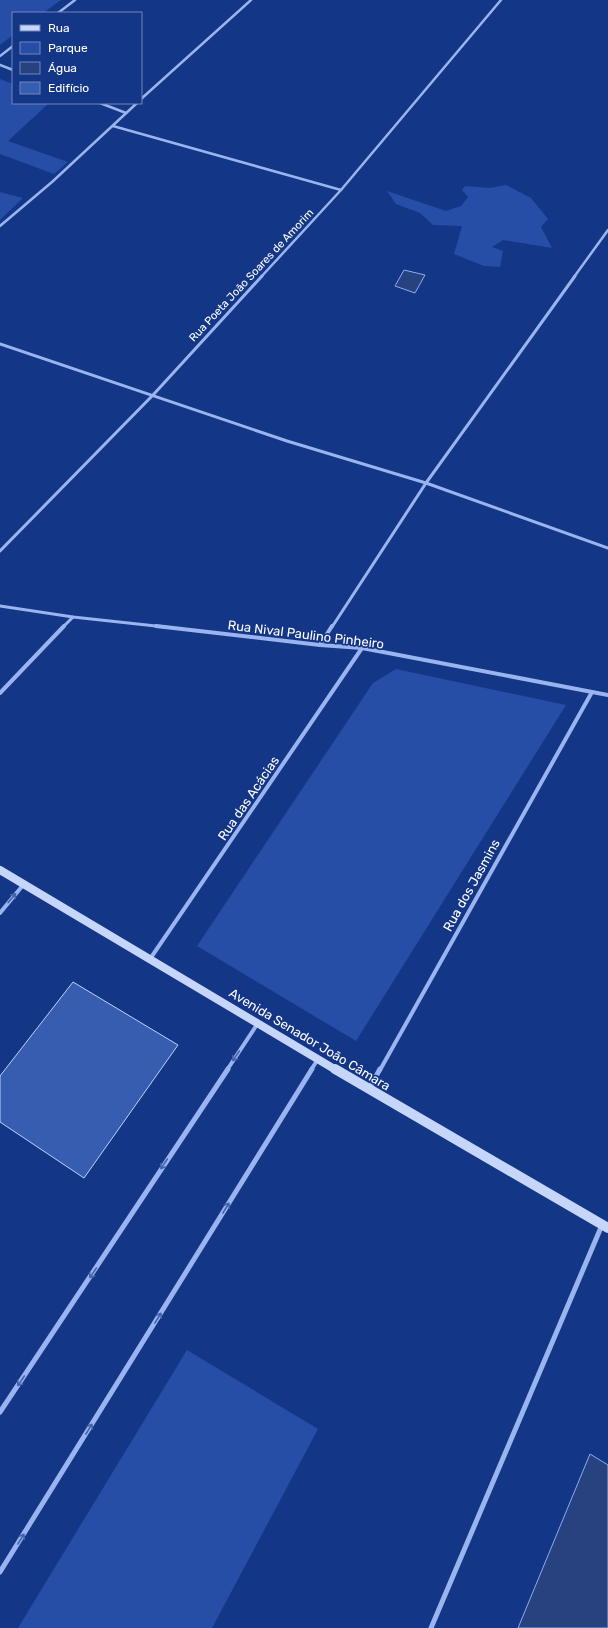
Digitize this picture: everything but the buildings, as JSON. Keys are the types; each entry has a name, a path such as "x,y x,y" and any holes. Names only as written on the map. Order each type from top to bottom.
{"main road":[{"name":"Avenida Senador João Câmara","path":"0,870 258,1024 605,1227"}],"street":[{"path":"59,12 75,0"},
{"path":"142,98 250,0"},
{"name":"Rua Poeta João Soares de Amorim","path":"0,551 153,395 341,190 501,0"},
{"path":"0,56 12,47"},
{"path":"0,65 12,70"},
{"path":"103,104 126,113"},
{"path":"0,226 136,104"},
{"path":"113,126 341,190"},
{"path":"320,645 426,483 608,230"},
{"path":"0,344 287,441 426,483 608,548"},
{"name":"Rua Nival Paulino Pinheiro","path":"0,606 73,617 320,645 362,648 608,695"},
{"path":"0,693 73,617"},
{"name":"Rua das Acácias","path":"150,959 362,648"},
{"name":"Rua dos Jasmins","path":"369,1089 592,692"},
{"path":"0,913 24,883"},
{"path":"0,1412 258,1024"},
{"path":"0,1572 318,1059"},
{"path":"431,1628 605,1227"}],"green space":[{"path":"0,0 61,0 44,12 12,12 12,36 0,45"},
{"path":"0,79 12,84 12,104 48,104 8,141 68,162 54,174 0,154"},
{"path":"506,185 531,198 548,219 541,227 552,248 503,240 492,247 503,251 500,267 484,266 454,254 462,226 433,225 420,213 396,204 387,191 446,211 461,206 468,197 462,190 465,186 490,188"},
{"path":"0,192 23,198 0,220"},
{"path":"396,669 566,705 356,1041 197,946 373,683"},
{"path":"187,1350 318,1429 212,1628 18,1628"}],"water":[{"path":"404,270 425,275 415,293 395,286"},
{"path":"590,1454 608,1465 608,1628 518,1628"}]}
